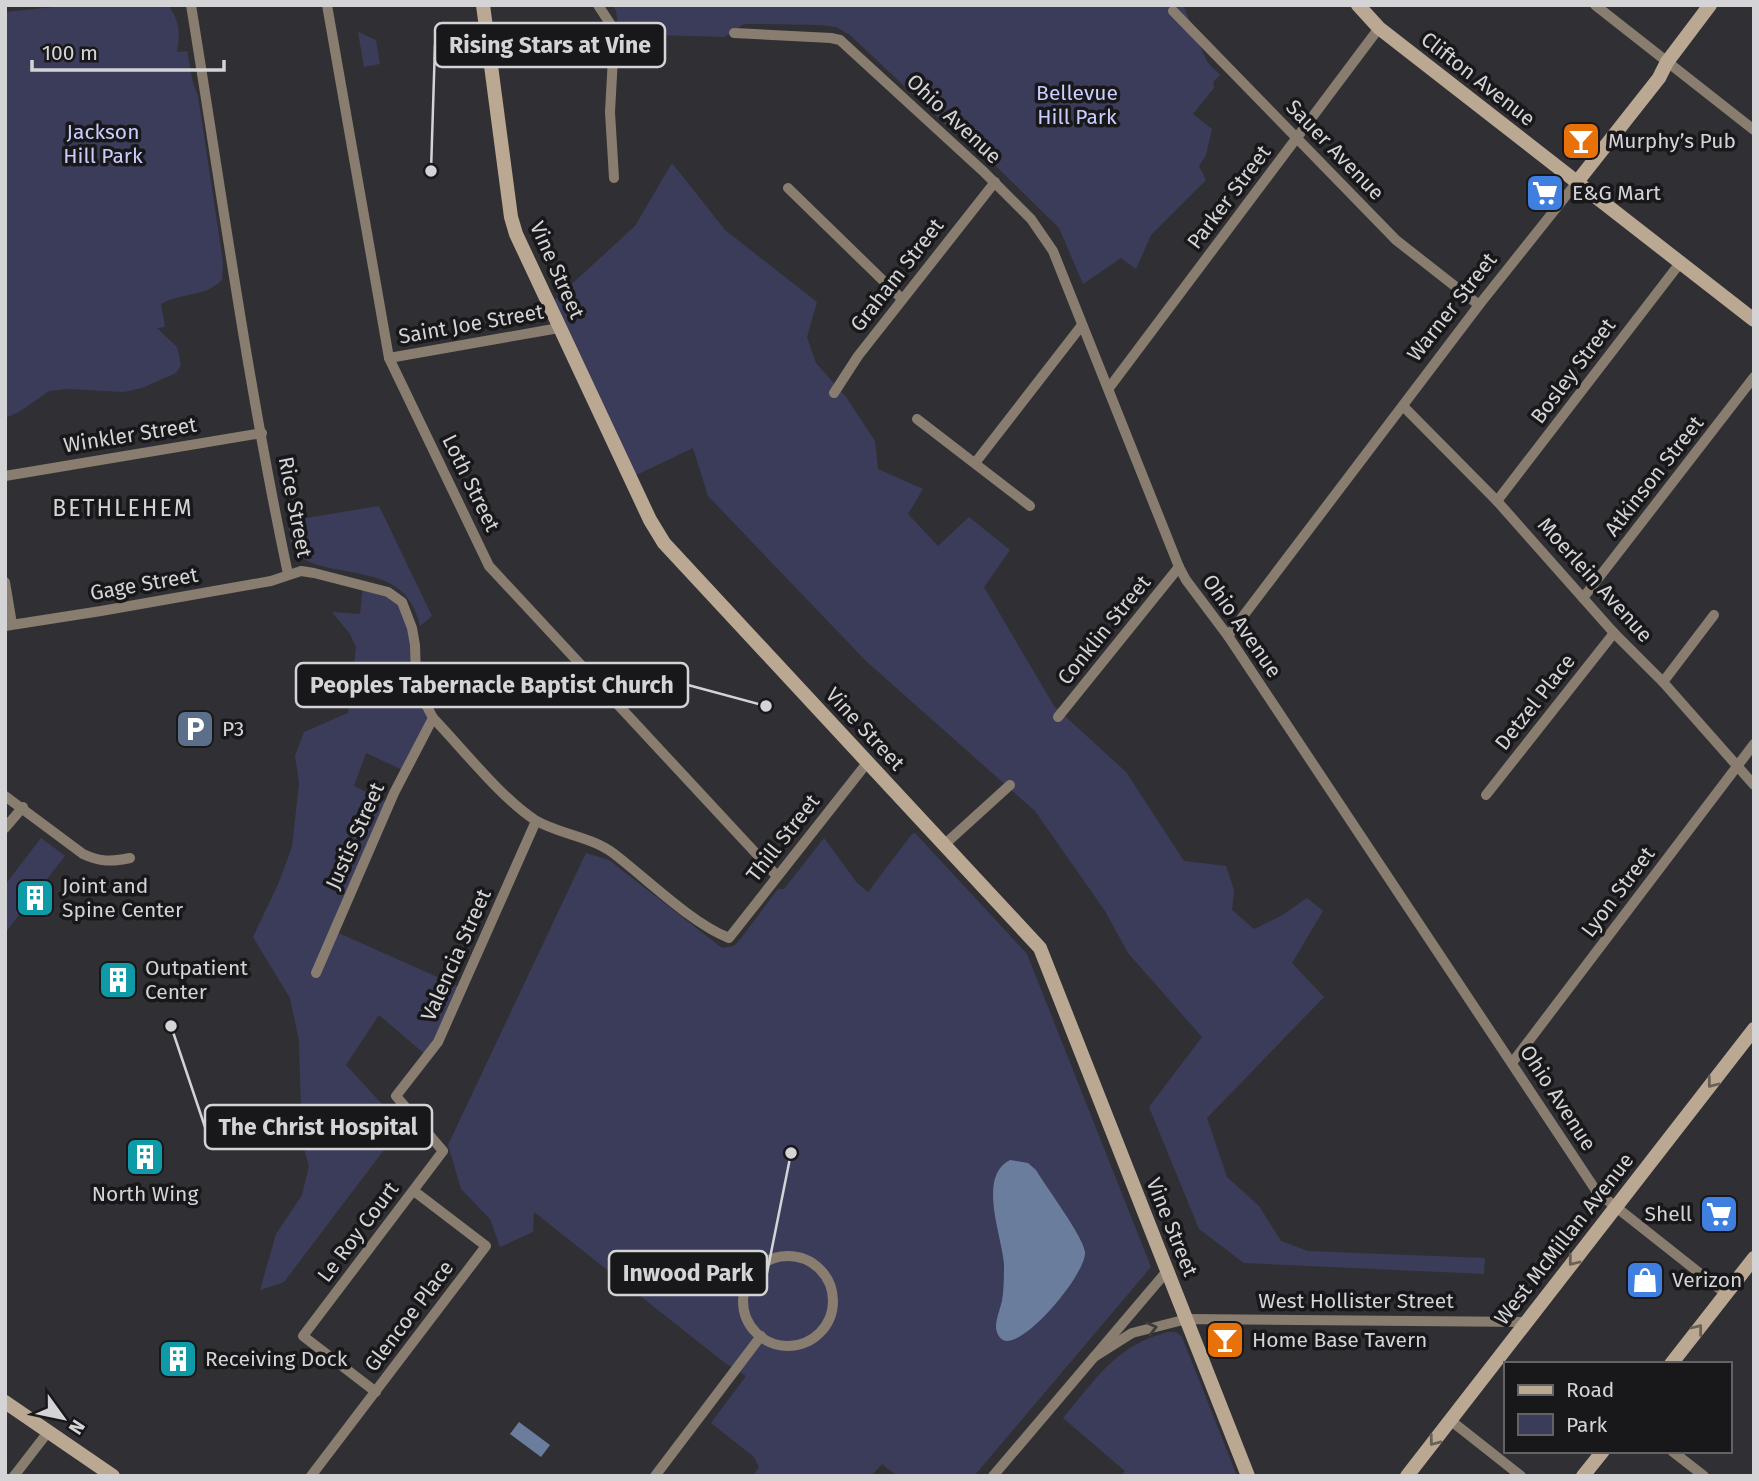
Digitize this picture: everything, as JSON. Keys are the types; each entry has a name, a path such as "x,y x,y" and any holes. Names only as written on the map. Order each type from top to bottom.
{"main road":[{"name":"Vine Street","path":"483,5 511,217 516,234 650,520 664,543 1040,948 1248,1476"},
{"name":"Clifton Avenue","path":"1357,5 1379,29 1754,320"},
{"name":"Warner Street","path":"1577,182 1659,78 1667,62 1710,5"},
{"name":"West McMillan Avenue","path":"1408,1476 1754,1029"},
{"path":"1673,1362 1754,1258"},
{"path":"5,1402 113,1476"},
{"path":"1583,1476 1601,1453"}],"street":[{"name":"Rice Street","path":"191,5 261,433 288,574 301,571 314,573 396,596 406,610 412,628 416,678 424,704 433,718 513,803 536,821 587,839 609,851 707,928 729,938"},
{"name":"Loth Street","path":"327,5 389,358 489,566 777,876"},
{"path":"598,5 611,25 614,39 610,112 614,178"},
{"path":"1595,5 1754,130"},
{"name":"Sauer Avenue","path":"1173,11 1396,240 1479,305"},
{"name":"Parker Street","path":"1109,388 1379,29"},
{"name":"Ohio Avenue","path":"734,33 841,40 995,182 1031,219 1053,251 1186,580 1228,636 1392,887 1597,1192 1726,1294"},
{"name":"Graham Street","path":"834,393 858,356 995,182"},
{"name":"Warner Street","path":"1228,636 1479,305 1577,182"},
{"path":"788,188 902,299"},
{"name":"Bosley Street","path":"1497,501 1680,263"},
{"path":"975,463 1082,325"},
{"name":"Saint Joe Street","path":"389,358 559,328"},
{"name":"Atkinson Street","path":"1583,598 1754,377"},
{"name":"Moerlein Avenue","path":"1403,405 1497,501 1754,785"},
{"path":"917,419 1030,506"},
{"name":"Winkler Street","path":"5,476 261,433"},
{"name":"Conklin Street","path":"1058,717 1179,567"},
{"name":"Gage Street","path":"8,625 258,583 288,574"},
{"path":"5,582 8,625"},
{"path":"1663,682 1714,615"},
{"name":"Detzel Place","path":"1486,795 1614,633"},
{"name":"Justis Street","path":"316,973 394,793 433,718"},
{"name":"Lyon Street","path":"1512,1063 1754,744"},
{"name":"Thill Street","path":"729,938 867,763"},
{"path":"945,844 1010,785"},
{"path":"6,798 23,807 83,854 96,860 112,862 130,858"},
{"path":"5,828 23,807"},
{"name":"Valencia Street","path":"443,1152 396,1096 438,1042 536,821"},
{"name":"Le Roy Court","path":"376,1392 303,1336 443,1152"},
{"name":"Glencoe Place","path":"312,1476 485,1246 414,1191"},
{"path":"786,1256 798,1257 818,1267 826,1276 833,1295 831,1312 824,1327 811,1339 796,1344 775,1343 761,1336 750,1323 744,1307 744,1292 756,1269 775,1258 786,1256"},
{"path":"993,1476 1167,1271"},
{"name":"West Hollister Street","path":"1094,1357 1132,1333 1187,1319 1526,1322"},
{"path":"655,1476 761,1336"},
{"path":"1450,1420 1521,1476"},
{"path":"14,1476 48,1432"},
{"path":"1675,1453 1704,1476"}],"green space":[{"name":"Jackson Hill Park","path":"74,5 168,5 172,11 178,27 177,52 187,51 198,96 223,262 222,280 208,290 161,304 165,327 157,328 177,347 181,365 176,373 142,388 124,392 68,389 49,391 19,412 5,418 5,12"},
{"name":"Bellevue Hill Park","path":"612,5 1183,5 1207,62 1220,75 1213,82 1214,88 1193,114 1212,129 1206,155 1199,166 1206,180 1151,235 1136,269 1121,258 1083,284 1059,228 957,128 951,130 850,35 836,27 821,25 759,24 744,24 724,37 619,34 616,11"},
{"path":"358,32 376,40 380,64 364,67"},
{"path":"672,163 725,230 817,302 807,337 816,363 846,397 875,441 878,469 923,489 908,514 938,546 969,517 1010,550 984,587 1054,706 1126,772 1184,861 1226,866 1234,890 1232,910 1254,929 1281,916 1307,898 1323,911 1292,963 1324,997 1207,1118 1227,1177 1259,1206 1281,1241 1308,1251 1485,1258 1484,1274 1244,1263 1199,1229 1149,1107 1202,1037 1128,953 1105,911 1035,811 866,661 708,496 693,448 630,478 549,305 635,226"},
{"path":"379,506 432,616 420,626 415,609 397,588 372,577 312,563 299,556 292,545 288,521"},
{"path":"363,586 388,592 406,610 416,678 433,718 405,771 366,753 354,786 389,803 334,931 462,988 427,1056 379,1015 346,1065 402,1126 284,1282 260,1290 276,1234 302,1195 309,1166 302,1142 299,1041 290,998 253,937 292,847 299,783 295,756 304,732 348,713 356,647 350,634 332,612 360,614"},
{"path":"915,833 1027,954 1151,1267 974,1476 897,1476 882,1464 871,1476 753,1476 759,1467 754,1457 711,1423 746,1376 725,1363 534,1212 533,1232 500,1247 490,1219 461,1189 448,1145 586,853 609,860 722,948 734,946 778,889 784,889 824,838 857,883 868,892"},
{"path":"41,838 65,856 5,933 5,885"},
{"path":"1168,1332 1176,1332 1182,1337 1237,1476 1121,1476 1125,1471 1063,1418 1108,1365 1134,1345"}],"shaded area":[{"path":"1010,1160 1028,1163 1036,1170 1071,1224 1085,1252 1076,1276 1052,1308 1025,1333 1012,1340 1003,1340 996,1327 1003,1296 1004,1264 993,1193 1000,1168"},
{"path":"519,1422 550,1445 541,1457 510,1434"}],"place":[{"name":"Murphy’s Pub","path":"1581,141"},
{"name":"Rising Stars at Vine","path":"431,171"},
{"name":"E&G Mart","path":"1545,193"},
{"name":"Peoples Tabernacle Baptist Church","path":"766,706"},
{"name":"P3","path":"195,729"},
{"name":"Joint and Spine Center","path":"35,898"},
{"name":"Outpatient Center","path":"118,980"},
{"name":"The Christ Hospital","path":"171,1026"},
{"name":"Inwood Park","path":"791,1153"},
{"name":"North Wing","path":"145,1157"},
{"name":"Shell","path":"1719,1214"},
{"name":"Verizon","path":"1645,1280"},
{"name":"Home Base Tavern","path":"1225,1340"},
{"name":"Receiving Dock","path":"178,1359"}],"district":[{"name":"BETHLEHEM","path":"123,508"}]}
